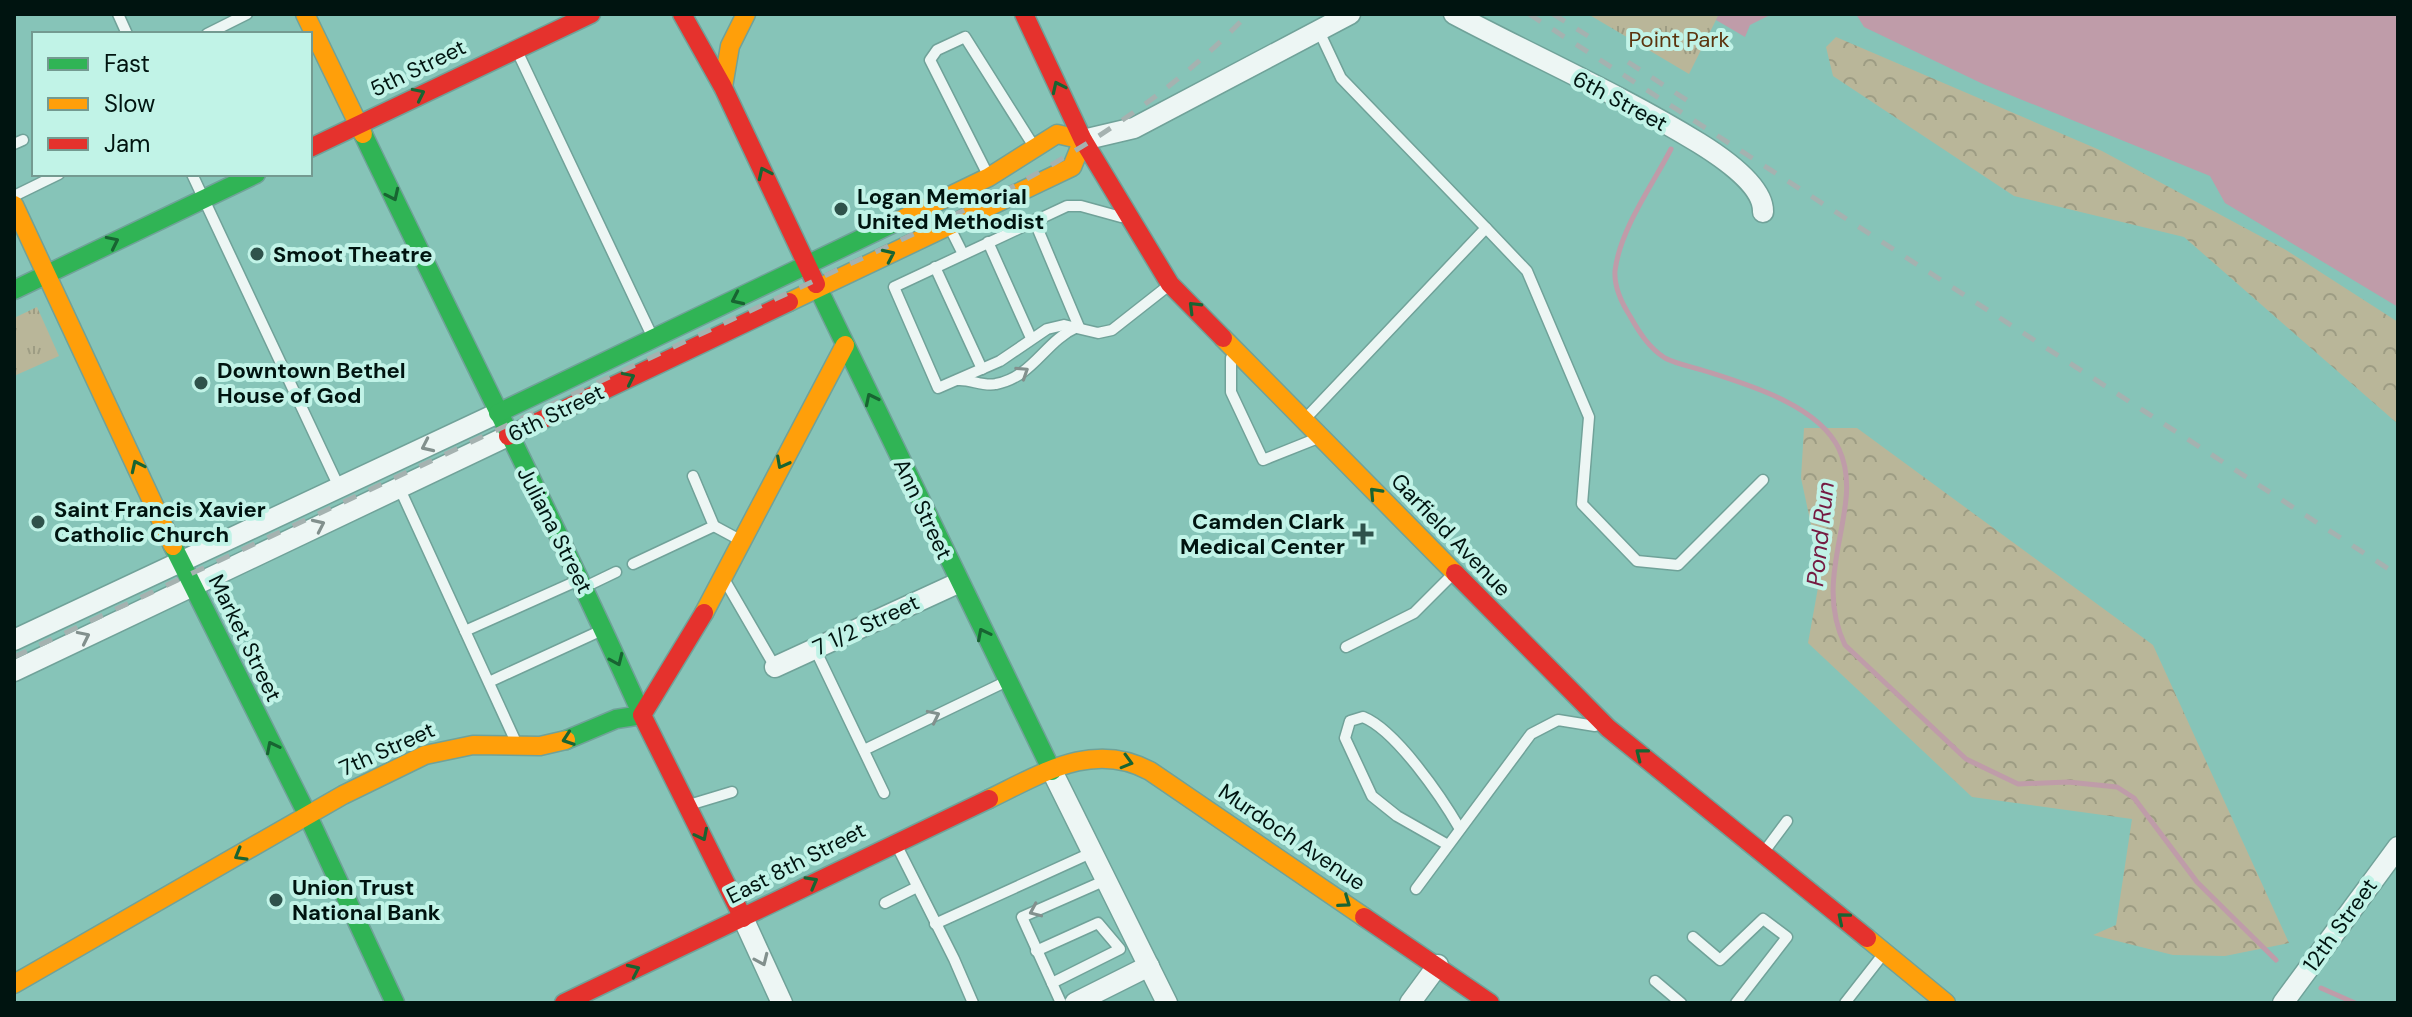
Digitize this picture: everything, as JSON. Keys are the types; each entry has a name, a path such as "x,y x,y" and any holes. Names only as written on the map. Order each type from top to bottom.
{"main road":[{"name":"Juliana Street","path":"305,14 743,918"},
{"name":"5th Street","path":"312,147 515,47 591,14"},
{"name":"Ann Street","path":"682,14 711,71 723,87 958,583 1052,771"},
{"path":"723,87 730,46 746,14"},
{"name":"Garfield Avenue","path":"1024,14 1083,140 1170,284 1608,728 1946,1003"},
{"name":"6th Street","path":"498,413 989,177 1057,134 1083,140 1072,167 508,436"},
{"path":"14,290 252,176"},
{"name":"Market Street","path":"14,205 191,584 308,816 395,1003"},
{"path":"642,715 689,642 845,345"},
{"name":"7th Street","path":"14,984 308,816 425,755 456,746 518,747 557,743 616,719 642,715"},
{"path":"1017,787 1027,760 1031,729"},
{"name":"Murdoch Avenue","path":"1052,771 1098,757 1132,761 1226,820 1490,1003"},
{"name":"East 8th Street","path":"564,1003 593,997 894,841 1052,771"}],"street":[{"name":"6th Street","path":"1083,140 1134,128 1350,14"},
{"name":"6th Street","path":"1454,14 1701,144 1753,186 1761,197 1763,212"},
{"name":"6th Street","path":"16,633 181,563 498,413"},
{"name":"6th Street","path":"14,671 191,584 508,436"},
{"name":"7 1/2 Street","path":"775,667 958,583"},
{"name":"Ann Street","path":"1052,771 1167,1003"},
{"name":"12th Street","path":"2283,1003 2398,847"},
{"name":"Juliana Street","path":"743,918 782,1003"},
{"path":"1410,1003 1438,965"},
{"path":"1075,1003 1149,966"}],"lane":[{"path":"211,32 247,14"},
{"path":"1318,29 1341,78 1527,271 1589,417 1582,504 1637,561 1678,565 1763,480"},
{"path":"989,177 930,60 937,50 965,37 1035,148"},
{"path":"515,47 664,361"},
{"path":"14,196 55,176"},
{"path":"193,176 339,487"},
{"path":"1131,220 1081,206 1054,211 894,287 938,388 1000,361 1047,329 1079,327 1098,333 1112,330 1170,284"},
{"path":"1034,220 1079,327"},
{"path":"949,226 963,254"},
{"path":"1305,419 1486,228"},
{"path":"988,242 1031,338"},
{"path":"935,267 982,369"},
{"path":"953,381 984,385 1008,380 1033,366 1061,334 1079,327"},
{"path":"1228,342 1231,392 1263,460 1309,440 1327,442"},
{"path":"693,476 714,526 742,541"},
{"path":"399,487 518,747"},
{"path":"633,564 714,526"},
{"path":"465,631 616,572"},
{"path":"1346,647 1414,613 1454,574"},
{"path":"723,577 737,595 775,667"},
{"path":"489,682 604,630"},
{"path":"815,649 884,793"},
{"path":"864,750 1007,681"},
{"path":"1448,845 1397,816 1372,796 1345,738 1350,721 1363,717 1375,724 1435,786 1460,829"},
{"path":"1416,889 1531,734 1558,720 1608,728"},
{"path":"687,806 732,792"},
{"path":"1764,853 1787,821"},
{"path":"894,841 973,1003"},
{"path":"935,924 1093,852"},
{"path":"1061,1003 1022,917 1106,880"},
{"path":"885,903 917,887"},
{"path":"1693,937 1720,960 1763,919 1787,937 1736,1003"},
{"path":"1036,951 1098,923 1120,949 1052,983"},
{"path":"1845,1003 1885,953"},
{"path":"1655,981 1681,1003"}],"green space":[{"name":"Point Park","path":"1588,14 1719,14 1689,74"},
{"path":"1836,37 2102,151 2286,250 2398,322 2398,424 2184,237 2014,196 1833,76 1826,47"},
{"path":"37,307 59,356 14,376 14,318"},
{"path":"1804,428 1857,428 2153,645 2289,943 2225,956 2173,955 2093,935 2116,925 2132,819 1972,797 1808,643 1821,571 1801,478"}],"shaded area":[{"path":"1719,14 1772,14 1750,25 1745,37 1716,20"},
{"path":"1856,14 2398,14 2398,307 2225,203 2210,176 1983,84 1864,27"}],"waterway":[{"name":"Pond Run","path":"1671,149 1623,239 1615,271 1619,294 1641,334 1659,354 1781,399 1815,420 1839,449 1846,471 1846,494 1833,592 1836,618 1845,645 1966,759 2018,784 2068,782 2117,787 2134,798 2197,882 2276,960"},
{"name":"Pond Run","path":"2321,988 2355,1003"}],"railway":[{"path":"14,657 1003,192 1133,113 1193,67 1248,14"},
{"path":"1529,14 2398,575"},
{"path":"1553,14 1588,36"},
{"path":"1628,62 1688,101"}],"traffic: fast":[{"path":"363,134 540,496 642,715 616,719 566,740"},
{"path":"14,290 252,176"},
{"path":"498,413 898,221"},
{"path":"816,284 1052,771"},
{"path":"173,546 308,816 395,1003"}],"traffic: slow":[{"path":"305,14 363,134"},
{"path":"723,87 730,46 746,14"},
{"path":"789,302 1072,167 1083,140 1057,134 989,177 898,221"},
{"path":"14,205 173,546"},
{"path":"1223,338 1455,573"},
{"path":"704,613 845,345"},
{"path":"14,984 343,795 425,755 473,745 540,746 566,740"},
{"path":"989,799 1068,764 1108,759 1129,762 1150,771 1364,917"},
{"path":"1867,938 1946,1003"}],"traffic: jam":[{"path":"312,147 591,14"},
{"path":"682,14 723,87 816,284"},
{"path":"1024,14 1083,140 1170,284 1223,338"},
{"path":"508,436 789,302"},
{"path":"1455,573 1608,728 1867,938"},
{"path":"704,613 642,715 743,918"},
{"path":"564,1003 989,799"},
{"path":"1364,917 1490,1003"}],"place":[{"name":"Logan Memorial United Methodist","path":"841,209"},
{"name":"Smoot Theatre","path":"257,254"},
{"name":"Downtown Bethel House of God","path":"201,383"},
{"name":"Saint Francis Xavier Catholic Church","path":"38,522"},
{"name":"Camden Clark Medical Center","path":"1363,534"},
{"name":"Union Trust National Bank","path":"276,900"}]}
